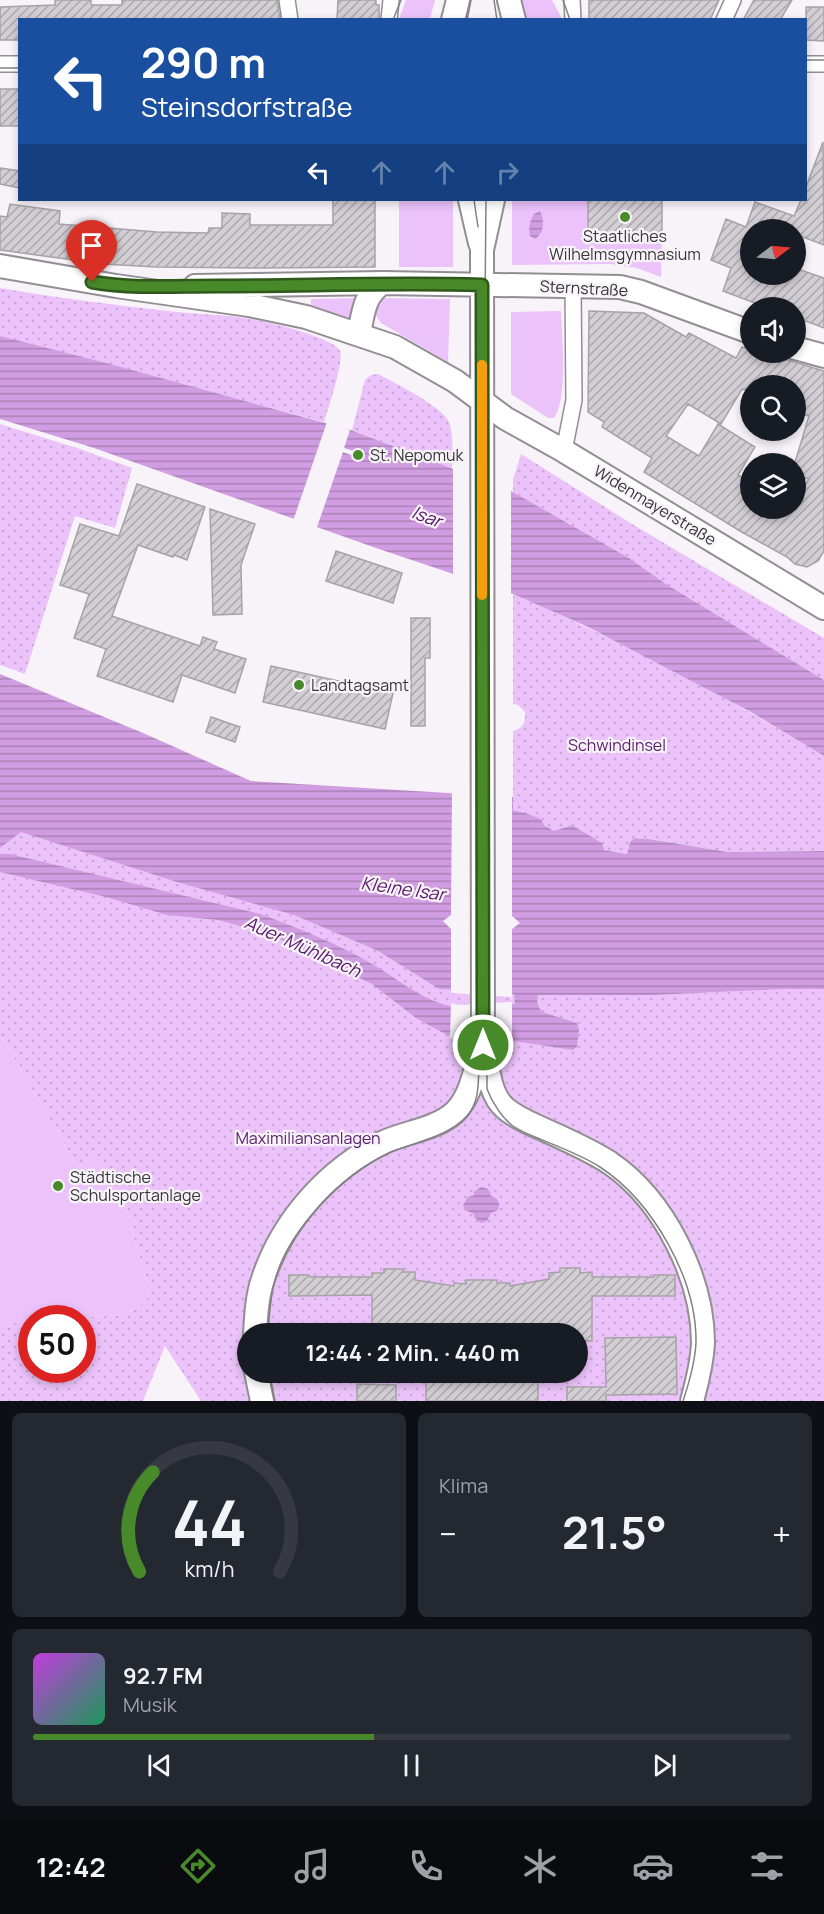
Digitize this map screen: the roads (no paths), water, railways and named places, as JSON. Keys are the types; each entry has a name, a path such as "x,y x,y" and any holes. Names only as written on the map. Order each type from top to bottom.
{"main road":[{"path":"454,18 458,0"},
{"path":"509,0 514,18"},
{"path":"470,201 482,250"},
{"path":"493,201 482,250 483,1053 496,1096 505,1108 522,1119 610,1163 646,1195 672,1233 696,1291 701,1318 703,1344 692,1401"},
{"path":"0,266 116,286"},
{"path":"359,334 370,292 383,283"},
{"name":"Sternstraße","path":"116,286 383,283 620,287 641,291 740,328"},
{"name":"Widenmayerstraße","path":"116,286 249,305 306,317 395,347 455,381 505,417 824,608"},
{"path":"806,351 824,356"},
{"path":"256,1323 262,1281 285,1231 300,1209 330,1179 366,1152 402,1135 444,1120 456,1111 462,1104 483,1053"},
{"path":"258,1383 262,1401"}],"street":[{"path":"287,0 290,18"},
{"path":"389,18 391,0"},
{"path":"572,0 573,18"},
{"path":"725,18 733,0"},
{"path":"0,64 18,64"},
{"path":"807,64 824,64"},
{"path":"564,451 574,400 573,286"}],"water":[{"path":"540,211 543,226 535,239 530,236 529,230 531,219"},
{"name":"Isar","path":"0,336 351,430 513,492 629,558 666,584 824,680 824,756 749,711 588,627 513,594 94,448 0,419"},
{"path":"0,674 143,733 251,781 513,797 513,810 541,819 544,825 554,831 572,825 602,843 604,850 627,854 630,842 634,838 728,852 824,851 824,989 654,995 538,995 537,1004 542,1012 577,1023 579,1029 577,1047 573,1050 514,1041 447,1035 416,1018 372,984 267,933 218,920 167,915 106,897 0,872 0,854 10,854 260,914 346,950 433,1001 469,1008 515,1005 514,994 439,989 378,951 294,915 177,882 21,832 0,848"},
{"path":"481,1187 497,1199 499,1205 498,1210 491,1213 487,1221 481,1223 474,1217 474,1214 465,1210 463,1205 468,1197 474,1195 474,1192"}],"tram line":[{"path":"394,18 401,0"},
{"path":"467,18 471,0"},
{"path":"494,0 497,18"},
{"path":"563,0 569,18"},
{"path":"807,60 824,60"},
{"path":"0,68 18,68"},
{"path":"474,201 478,227"},
{"path":"486,201 484,408 487,1089 505,1119 513,1126 600,1167 638,1200 654,1221 680,1268 689,1293 694,1318 696,1343 683,1401"},
{"path":"269,1323 274,1284 280,1264 290,1245 318,1207 353,1175 371,1163 389,1153 441,1134 459,1123 474,1105 479,1069"},
{"path":"271,1383 275,1401"}],"place":[{"name":"Staatliches Wilhelmsgymnasium","path":"625,217"},
{"name":"St. Nepomuk","path":"358,455"},
{"name":"Landtagsamt","path":"299,685"},
{"name":"Städtische Schulsportanlage","path":"58,1186"}],"park label":[{"name":"Schwindinsel","path":"617,745"},
{"name":"Maximiliansanlagen","path":"308,1138"}],"water label":[{"name":"Kleine Isar","path":"403,888"},
{"name":"Auer Mühlbach","path":"303,946"}]}
